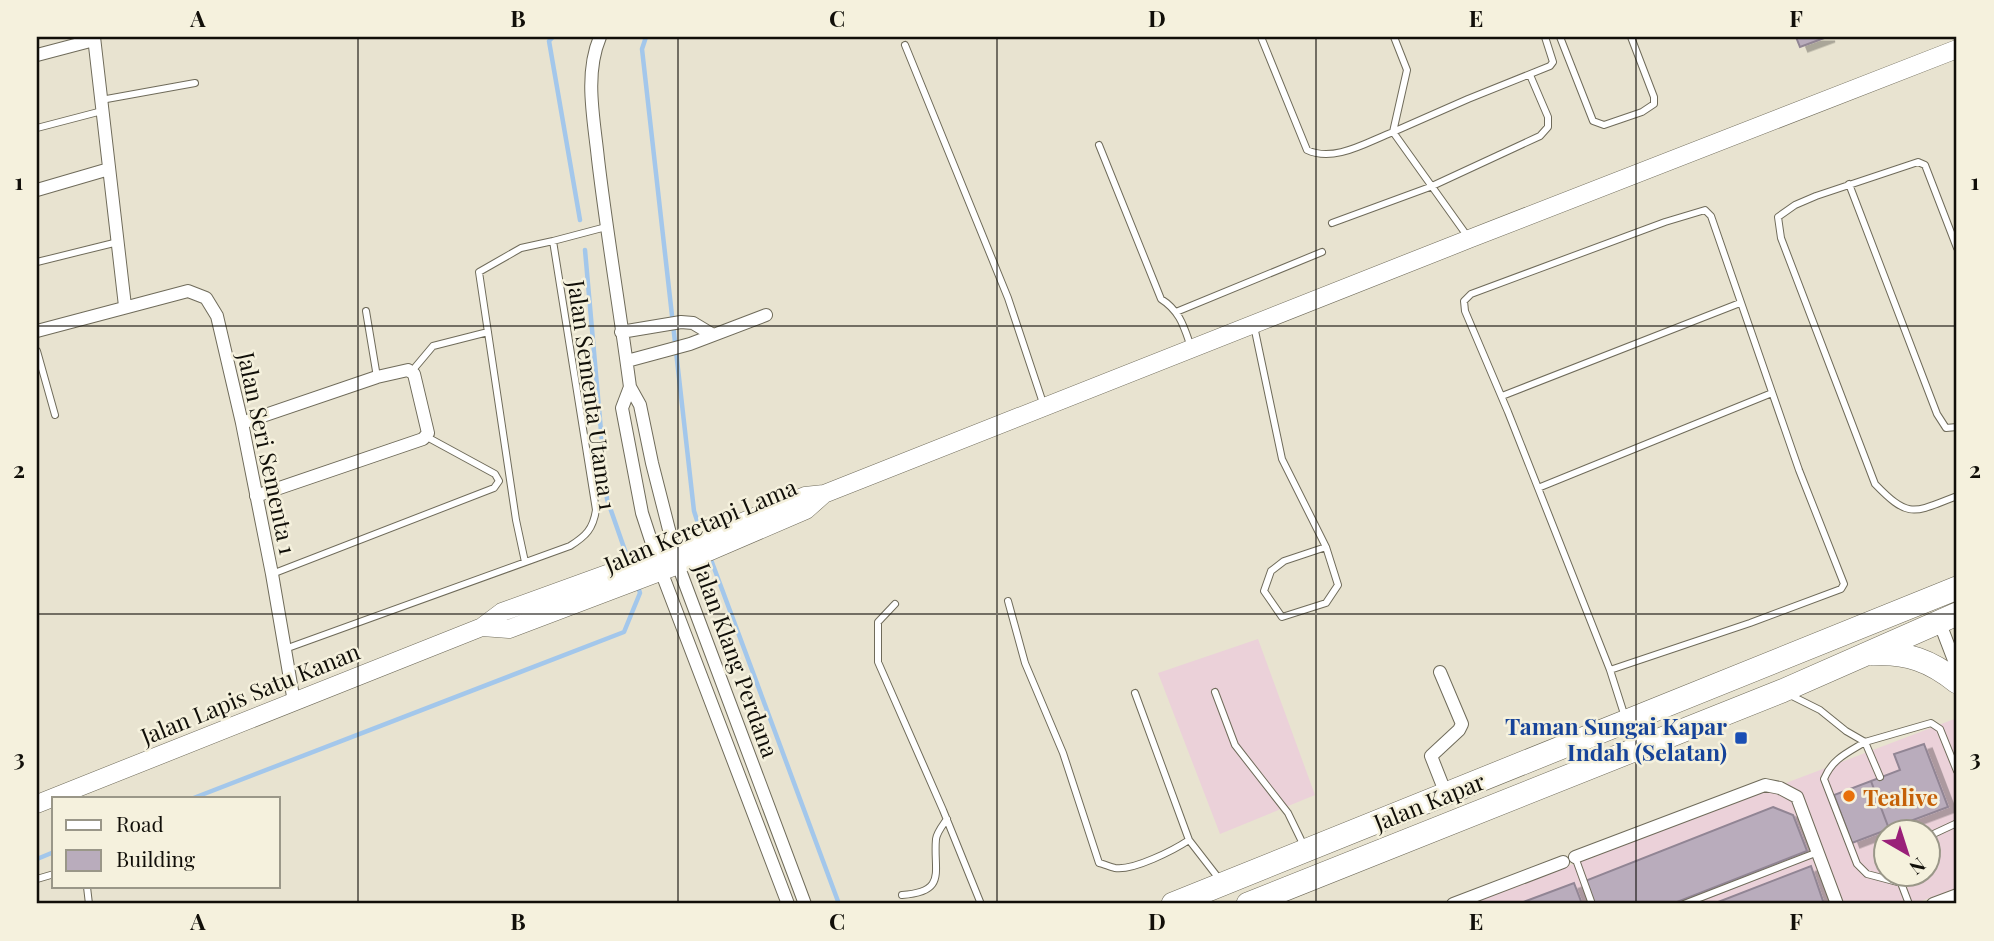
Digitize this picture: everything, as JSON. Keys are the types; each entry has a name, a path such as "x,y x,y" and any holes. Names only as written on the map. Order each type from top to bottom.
{"highway":[{"name":"Jalan Kapar","path":"1173,904 1957,588"},
{"name":"Jalan Kapar","path":"1248,904 1782,691 1948,618"},
{"path":"1862,654 1908,655 1928,662 1957,682"}],"street":[{"name":"Jalan Klang Perdana","path":"600,37 596,46 591,87 606,227 631,387 640,405 652,463 805,904"},
{"path":"37,55 94,38 125,306"},
{"name":"Jalan Keretapi Lama","path":"482,627 509,629 622,577 724,537 805,496 824,494 1957,49"},
{"path":"37,190 109,169"},
{"name":"Jalan Seri Sementa 1","path":"37,331 188,290 206,298 217,317 242,423 294,702"},
{"path":"627,361 683,346 766,315"},
{"path":"621,332 681,321 693,323 713,335"},
{"path":"242,423 376,377 408,370 412,371 428,433 426,437 256,496"},
{"name":"Jalan Klang Perdana","path":"631,387 622,408 651,567 788,904"},
{"path":"1957,596 1950,604 1948,618 1957,668"},
{"path":"1787,657 1820,653 1913,617 1948,618"},
{"name":"Jalan Lapis Satu Kanan","path":"67,796 482,627"},
{"path":"1440,673 1462,724 1431,757 1446,794"},
{"path":"1453,904 1765,785 1780,788 1797,797 1837,904"},
{"path":"1933,904 1957,895"}],"lane":[{"path":"1261,37 1307,150 1317,155 1339,153 1550,66 1553,62 1545,37"},
{"path":"1394,37 1407,70 1393,132 1469,239"},
{"path":"1560,37 1593,121 1604,125 1642,112 1654,104 1654,97 1631,37"},
{"path":"905,45 1008,298 1044,406"},
{"path":"1332,223 1430,187 1540,136 1548,127 1548,117 1530,75"},
{"path":"37,128 102,106 195,83"},
{"path":"1099,145 1161,299 1174,307 1191,349"},
{"path":"1957,248 1925,165 1918,162 1795,205 1778,217 1781,238 1875,484 1896,506 1914,510 1957,496"},
{"path":"1849,184 1937,414 1946,428 1957,427"},
{"path":"1610,670 1750,623 1841,589 1844,584 1772,393 1711,216 1705,210 1665,222 1471,294 1464,301 1465,311 1610,670 1626,720"},
{"path":"525,562 479,272 521,248 606,227"},
{"name":"Jalan Sementa Utama 1","path":"284,649 570,546 584,537 593,526 596,510 553,241"},
{"path":"37,262 118,242"},
{"path":"1176,312 1322,252"},
{"path":"1502,397 1740,303"},
{"path":"366,311 376,377"},
{"path":"1253,324 1282,459 1326,547 1338,584 1326,603 1282,617 1264,591 1271,571 1284,561 1326,547"},
{"path":"412,371 433,346 488,332"},
{"path":"37,351 55,415"},
{"path":"1538,488 1772,393"},
{"path":"426,437 495,474 499,481"},
{"path":"272,574 494,488 499,481 510,479"},
{"path":"1008,601 1025,663 1063,753 1099,863 1117,869 1136,865 1189,840"},
{"path":"895,604 878,622 878,662 981,904"},
{"path":"1782,691 1820,710 1865,743 1880,777"},
{"path":"1214,692 1235,745 1288,813 1306,851"},
{"path":"1135,693 1189,840 1223,884"},
{"path":"1871,875 1857,864 1824,779 1829,767 1837,758 1865,743 1931,723 1940,729 1956,766"},
{"path":"902,895 922,893 933,883 937,868 936,836 947,819"},
{"path":"1941,830 1957,823"},
{"path":"1684,904 1818,852"},
{"path":"1569,859 1592,904"}],"shaded area":[{"path":"1258,639 1315,795 1220,834 1158,673"},
{"path":"1957,718 1957,888 1913,904 1468,904"}],"building":[{"path":"1796,37 1827,37 1800,47"},
{"path":"1924,744 1948,807 1918,818 1885,818 1871,781 1900,770 1894,754"},
{"path":"1871,781 1885,818 1871,818 1871,836 1852,843 1834,795"},
{"path":"1773,807 1793,815 1807,851 1672,904 1593,904 1585,881"},
{"path":"1811,866 1824,904 1713,904"},
{"path":"1574,883 1582,904 1518,904"}],"waterway":[{"path":"553,37 549,41 580,220"},
{"path":"646,37 642,49 694,511 701,533"},
{"path":"585,250 607,499 629,562"},
{"path":"710,557 839,904"},
{"path":"196,797 624,632 640,593 638,586"},
{"path":"37,859 52,853"}],"place":[{"name":"Taman Sungai Kapar Indah (Selatan)","path":"1741,738"},
{"name":"Tealive","path":"1849,796"}]}
